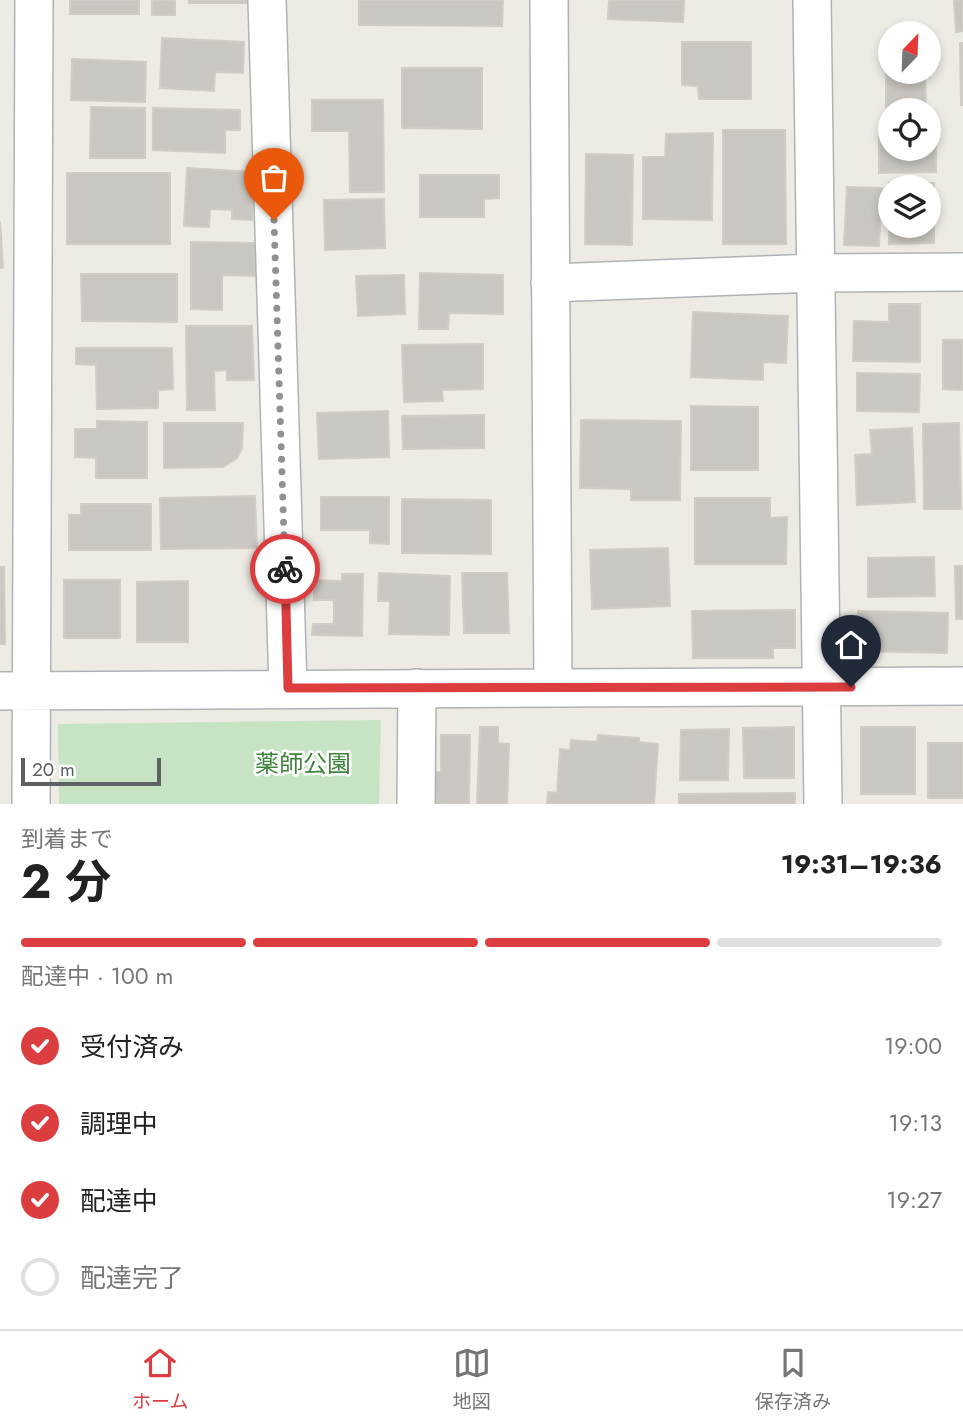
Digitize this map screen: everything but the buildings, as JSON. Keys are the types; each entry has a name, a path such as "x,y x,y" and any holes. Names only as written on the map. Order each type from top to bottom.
{"street":[{"path":"31,804 16,691 34,0"},
{"path":"267,0 288,688"},
{"path":"549,0 553,688"},
{"path":"812,0 818,273 823,804"},
{"path":"550,283 818,273 963,272"},
{"path":"16,691 963,686"},
{"path":"416,804 417,688"}],"green space":[{"name":"薬師公園","path":"381,720 379,804 59,804 58,724"}],"way so far":[{"path":"274,220 285,569"}],"route":[{"path":"285,569 288,688 851,687"}]}
